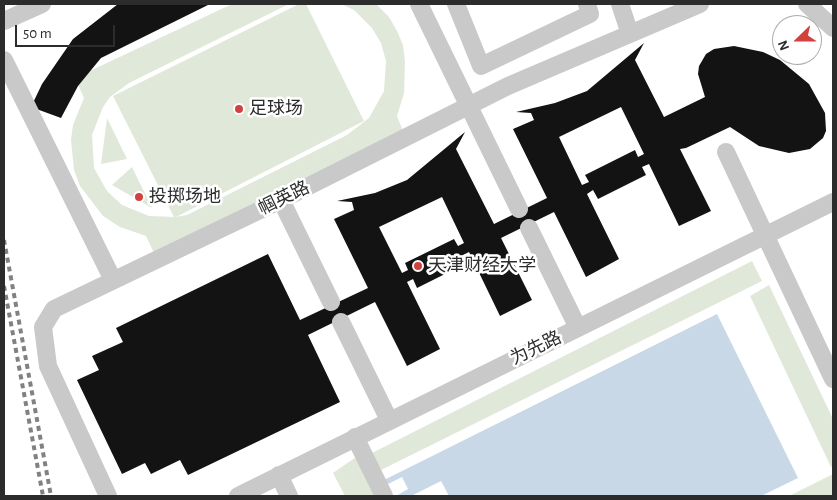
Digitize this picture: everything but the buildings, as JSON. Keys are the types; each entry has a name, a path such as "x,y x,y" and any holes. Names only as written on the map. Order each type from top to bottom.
{"street":[{"path":"4,21 42,4"},
{"path":"419,4 519,209"},
{"path":"456,4 480,66 590,14 587,4"},
{"path":"620,4 630,34"},
{"name":"帼英路","path":"108,496 48,366 43,326 54,309 281,200 468,106 700,4"},
{"path":"807,4 833,28"},
{"path":"4,60 113,280"},
{"path":"726,152 833,379"},
{"path":"281,200 331,302"},
{"name":"为先路","path":"238,496 388,420 833,202"},
{"path":"529,228 578,328"},
{"path":"341,322 388,420"},
{"path":"355,437 384,496"},
{"path":"278,475 289,496"}],"shaded area":[{"name":"足球场","path":"232,4 289,4 129,83 110,97 103,107 92,135 94,168 107,191 122,205 149,216 174,217 113,96 299,4 306,4 364,121 176,217 187,215 347,135 369,118 384,91 386,61 381,43 372,28 354,10 341,4 376,4 389,17 397,31 403,45 405,62 404,93 397,116 403,131 154,253 146,236 120,227 103,216 80,186 74,170 71,140 73,125 84,98 75,78"},
{"name":"投掷场地","path":"107,118 127,159 101,164"},
{"name":"投掷场地","path":"132,167 152,208 112,185"},
{"path":"752,261 762,281 381,470 372,453"},
{"path":"769,285 833,419 833,466 831,467 750,296"},
{"path":"356,457 375,496 345,496 333,473"},
{"path":"833,474 833,496 789,496"}],"water":[{"path":"717,314 798,478 761,496 449,496 441,481 411,496 396,496 408,489 402,477 380,488 378,483"}],"railway":[{"path":"4,240 51,496"},
{"path":"4,286 43,496"}],"place":[{"name":"足球场","path":"239,109"},
{"name":"投掷场地","path":"139,197"},
{"name":"天津财经大学","path":"418,266"}]}
